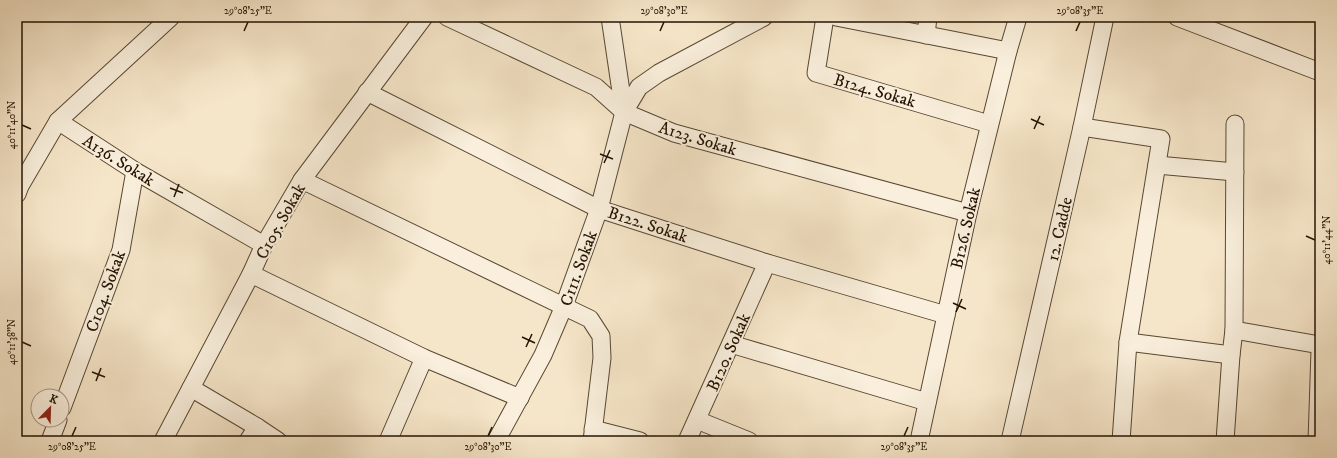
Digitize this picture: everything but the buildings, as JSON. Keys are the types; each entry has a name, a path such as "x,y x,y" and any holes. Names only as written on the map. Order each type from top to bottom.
{"street":[{"path":"17,194 20,186 58,121 171,17"},
{"name":"C105. Sokak","path":"163,441 251,274 264,245 302,180 424,17"},
{"name":"A123. Sokak","path":"447,17 596,87 624,112 674,133 968,213"},
{"path":"610,17 624,112"},
{"name":"C111. Sokak","path":"496,441 542,356 564,306 599,208 624,112 639,87 659,73 764,17"},
{"name":"B124. Sokak","path":"825,17 816,73 989,124"},
{"path":"836,17 1008,51"},
{"path":"926,35 928,17"},
{"name":"B126. Sokak","path":"919,441 968,213 989,124 1018,17"},
{"name":"12. Cadde","path":"1010,441 1082,127 1105,17"},
{"path":"1177,17 1320,72"},
{"name":"B122. Sokak","path":"367,92 599,208 768,263 946,315"},
{"name":"A136. Sokak","path":"58,121 135,171 264,245"},
{"path":"1225,441 1234,330 1235,124"},
{"path":"1082,127 1161,139 1128,342 1121,441"},
{"path":"1157,165 1235,172"},
{"name":"C104. Sokak","path":"69,388 121,250 135,171"},
{"path":"302,180 590,319 601,336 602,358 593,435 640,441"},
{"name":"B120. Sokak","path":"687,441 768,263"},
{"path":"251,274 424,358 520,398"},
{"path":"1234,330 1320,345"},
{"path":"1128,342 1231,355"},
{"path":"731,344 927,402"},
{"path":"1317,441 1320,350"},
{"path":"388,441 424,358"},
{"path":"191,388 252,434 278,441"},
{"path":"697,420 749,441"},
{"path":"50,441 55,428"}]}
